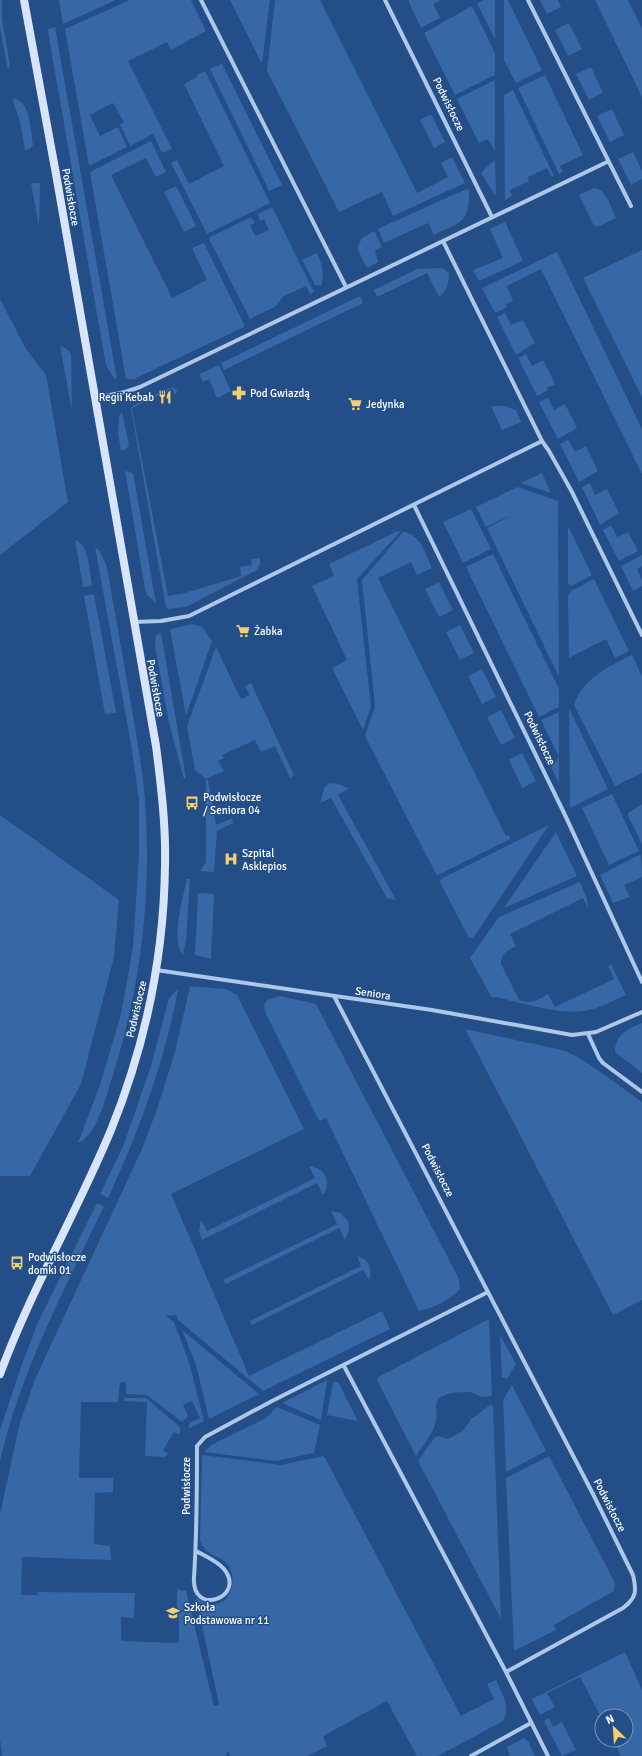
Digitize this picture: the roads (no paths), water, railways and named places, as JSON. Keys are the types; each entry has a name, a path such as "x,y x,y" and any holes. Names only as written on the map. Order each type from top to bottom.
{"street":[{"name":"Podwisłocze","path":"0,1374 24,1313 84,1190 111,1129 132,1072 145,1024 156,970 163,903 165,864 163,813 156,746 24,0"},
{"path":"201,0 346,287"},
{"name":"Podwisłocze","path":"385,0 492,217"},
{"path":"528,0 630,206"},
{"path":"94,398 125,392 140,386 607,162"},
{"path":"443,241 542,441 572,492 642,635"},
{"path":"134,622 161,621 189,616 542,441"},
{"name":"Podwisłocze","path":"414,505 611,914 642,982"},
{"name":"Seniora","path":"156,970 455,1014 560,1034 588,1034 603,1030 642,1012"},
{"name":"Podwisłocze","path":"334,996 593,1494 633,1575 636,1585 635,1595 631,1602 623,1608 506,1672"},
{"path":"588,1034 598,1058 642,1092"},
{"name":"Podwisłocze","path":"196,1551 219,1565 225,1571 229,1579 228,1589 224,1596 209,1601 204,1599 198,1593 194,1584 196,1551 197,1446 200,1442 212,1432 488,1292"},
{"path":"344,1366 506,1672 548,1756"},
{"path":"471,1756 531,1724"}],"place":[{"name":"Pod Gwiazdą","path":"239,393"},
{"name":"Regii Kebab","path":"165,397"},
{"name":"Jedynka","path":"355,404"},
{"name":"Żabka","path":"243,631"},
{"name":"Podwisłocze / Seniora 04","path":"192,803"},
{"name":"Szpital Asklepios","path":"231,859"},
{"name":"Podwisłocze domki 01","path":"17,1263"},
{"name":"Szkoła Podstawowa nr 11","path":"173,1613"}]}
